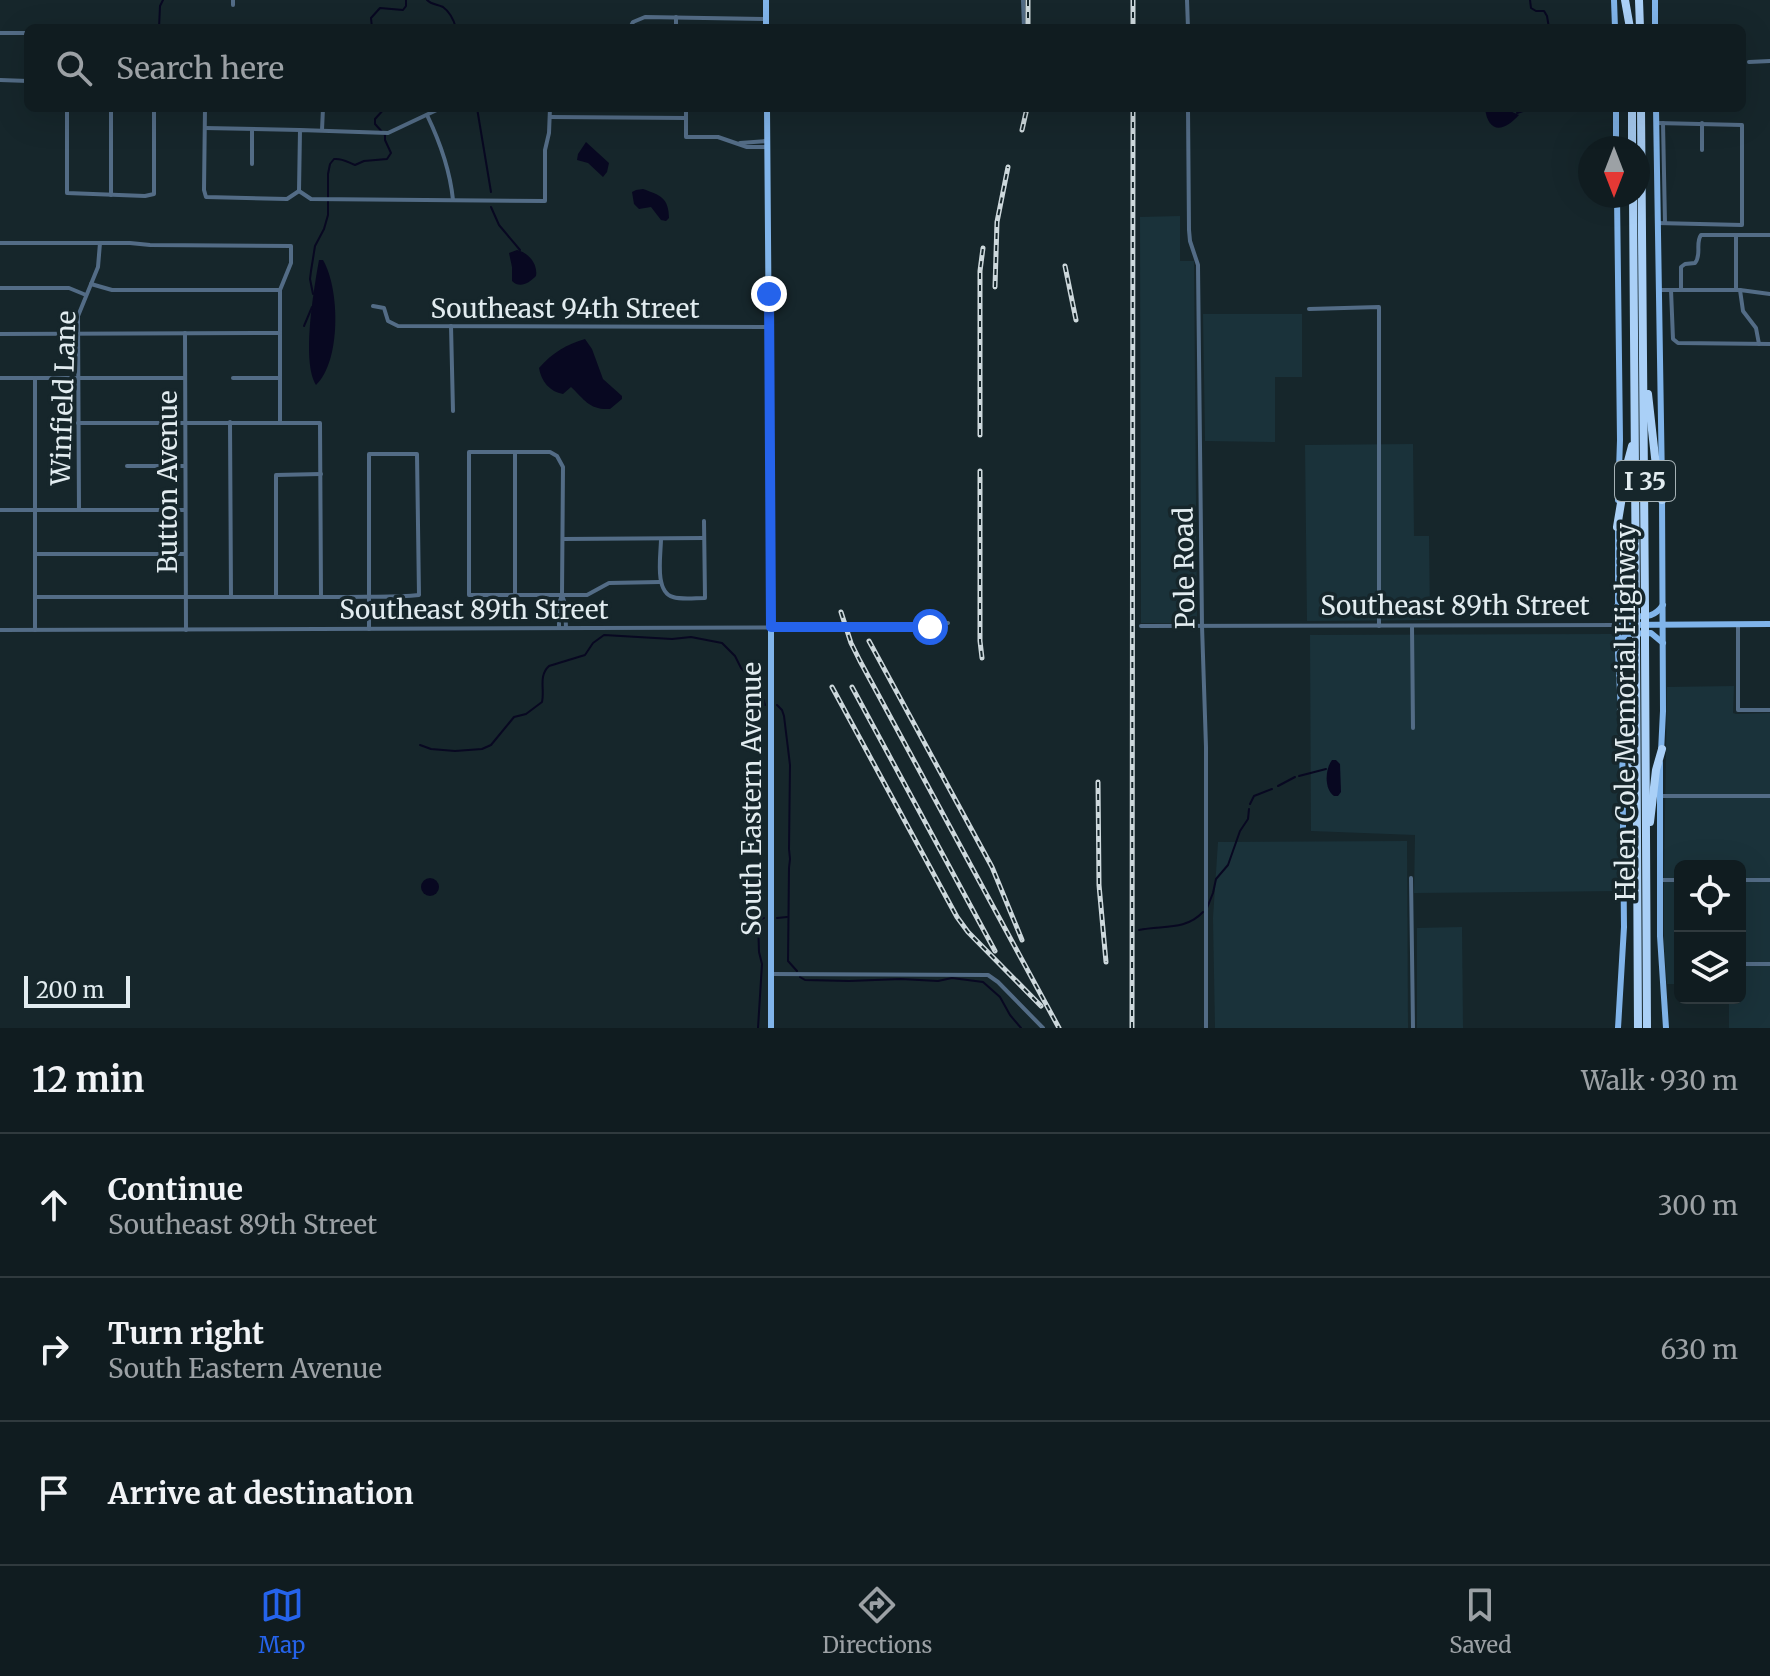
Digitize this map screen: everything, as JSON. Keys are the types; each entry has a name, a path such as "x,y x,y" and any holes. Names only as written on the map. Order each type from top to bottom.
{"highway":[{"path":"1627,0 1630,24"},
{"path":"1640,24 1642,0"},
{"path":"1632,112 1632,136"},
{"name":"Helen Cole Memorial Highway","path":"1638,1028 1637,788 1644,356 1641,112"},
{"name":"Helen Cole Memorial Highway","path":"1633,208 1641,607"},
{"path":"1644,356 1662,500"},
{"path":"1617,527 1636,433"},
{"name":"Helen Cole Memorial Highway","path":"1640,642 1647,1028"},
{"path":"1621,711 1637,788"},
{"path":"1646,859 1656,770 1662,749"}],"main road":[{"path":"766,0 766,24"},
{"path":"1614,0 1615,24"},
{"path":"1655,0 1655,24"},
{"name":"South Eastern Avenue","path":"767,112 771,1028"},
{"path":"1616,112 1616,136"},
{"path":"1657,112 1660,123 1658,290 1663,605 1659,880 1666,1028"},
{"path":"1617,208 1620,440 1617,606 1624,745 1624,927 1618,1028"},
{"path":"1617,606 1627,615 1653,616 1663,605"},
{"name":"Southeast 89th Street","path":"1618,625 1770,624"},
{"path":"1618,646 1628,634 1653,634 1663,643"}],"street":[{"path":"1023,0 1024,24"},
{"path":"1187,0 1188,24"},
{"path":"633,24 645,17 766,19"},
{"path":"676,17 676,24"},
{"path":"0,33 24,33"},
{"path":"1749,62 1770,61"},
{"path":"0,80 24,81"},
{"path":"67,112 67,193 145,196 154,194 154,112"},
{"path":"111,112 111,195"},
{"path":"205,112 206,197 287,199 299,191"},
{"path":"322,130 323,112"},
{"path":"205,128 388,133 433,112"},
{"path":"299,191 311,199 545,201 545,150 550,112"},
{"path":"686,112 686,137 718,137 747,147 767,144"},
{"name":"Pole Road","path":"1188,112 1189,230 1198,271 1206,771 1206,1028"},
{"path":"427,115 446,163 453,200"},
{"path":"550,117 686,118"},
{"path":"1660,123 1742,125 1742,225 1660,225"},
{"path":"1702,123 1702,150"},
{"path":"252,129 252,164"},
{"path":"299,191 300,130"},
{"path":"1681,290 1681,267 1698,259 1698,238 1701,235 1770,235"},
{"path":"1736,235 1738,290 1743,311 1756,328 1759,344"},
{"path":"0,243 291,246 291,263 280,290 280,422"},
{"name":"Winfield Lane","path":"79,510 79,313 99,264 100,243"},
{"path":"91,284 112,290 280,290"},
{"path":"0,288 69,288 86,295"},
{"path":"1658,290 1738,290 1770,294"},
{"path":"1671,290 1675,341 1770,344"},
{"name":"Southeast 94th Street","path":"373,306 384,308 388,321 398,326 769,327"},
{"path":"1309,309 1379,307 1379,626"},
{"path":"451,326 453,411"},
{"name":"Button Avenue","path":"185,333 186,630"},
{"path":"0,334 280,333"},
{"path":"0,378 185,378"},
{"path":"35,378 35,630"},
{"path":"233,378 280,378"},
{"path":"230,422 231,597"},
{"path":"78,423 320,423 321,597"},
{"path":"562,628 559,604 562,595 563,467 557,456 550,452 469,452 469,595 515,596 562,595 590,595 609,583 660,582"},
{"path":"515,452 515,596"},
{"path":"35,597 321,597 369,596 419,595 417,454 369,454 369,596 369,629"},
{"path":"127,466 185,466"},
{"path":"276,597 276,475 321,474"},
{"path":"0,510 185,510"},
{"path":"661,539 660,582 663,590 672,597 705,598 704,521"},
{"path":"563,539 704,538"},
{"path":"35,554 185,554"},
{"name":"Southeast 89th Street","path":"0,630 930,627 948,623"},
{"path":"1738,624 1738,710 1770,710"},
{"name":"Southeast 89th Street","path":"1141,626 1618,625"},
{"path":"1412,626 1413,728"},
{"path":"1659,796 1770,796"},
{"path":"1411,878 1413,1028"},
{"path":"1659,880 1674,880"},
{"path":"1746,880 1770,880"},
{"path":"1746,964 1770,964"},
{"path":"771,974 988,975 1043,1028"}],"shaded area":[{"path":"1486,112 1519,115 1508,125 1498,128 1489,122"},
{"path":"586,142 609,163 603,177 588,163 577,160"},
{"path":"643,189 665,202 669,211 666,221 661,220 651,207 639,209 634,204 632,192"},
{"path":"1180,216 1180,261 1194,261 1197,623 1141,623 1140,217"},
{"path":"517,250 532,260 536,267 536,276 521,285 512,281 509,253"},
{"path":"319,260 323,260 333,288 335,324 330,359 316,385 309,360 309,343"},
{"path":"1203,314 1302,314 1302,377 1275,377 1275,442 1205,441"},
{"path":"585,339 603,379 622,396 610,409 592,406 571,387 563,394 554,391 540,373 539,368 555,353"},
{"path":"1413,444 1414,536 1429,536 1430,620 1307,621 1305,445"},
{"path":"1614,634 1621,752 1621,891 1414,893 1415,835 1311,831 1310,635"},
{"path":"1734,686 1733,713 1770,713 1770,1028 1729,1028 1729,1004 1746,1004 1746,860 1674,860 1674,984 1667,984 1664,874 1667,687"},
{"path":"1332,760 1340,764 1341,792 1338,796 1331,793 1327,784"},
{"path":"1407,841 1408,1028 1215,1028 1213,918 1218,842"},
{"path":"430,878 439,887 430,896 421,887"},
{"path":"1462,927 1463,1028 1417,1028 1417,928"}],"waterway":[{"path":"159,24 163,0"},
{"path":"372,24 371,18 380,8 403,10 406,0"},
{"path":"427,0 445,9 454,24"},
{"path":"1530,0 1531,8 1544,11 1548,24"},
{"path":"313,294 311,271 315,246 328,215 330,164 334,159 355,165 387,159 391,153 385,135 375,124 381,112"},
{"path":"478,112 491,192"},
{"path":"491,207 499,225 520,250"},
{"path":"304,326 312,307"},
{"path":"420,745 455,751 482,749 491,745 514,717 526,714 542,702 543,679 549,666 585,655 593,643 604,635 672,639 691,637 722,643 759,686 765,705"},
{"path":"777,705 784,716 790,765 788,961 797,971"},
{"path":"1299,776 1326,769"},
{"path":"1278,786 1295,777"},
{"path":"1250,804 1254,796 1272,789"},
{"path":"1207,908 1216,879 1228,865 1240,831 1248,819 1249,809"},
{"path":"1139,930 1181,925 1203,912"},
{"path":"777,918 787,917"},
{"path":"758,1028 762,964 758,920 764,918"},
{"path":"800,977 805,980 849,981 938,981 952,978 983,982 1000,997 1021,1028"}],"railway":[{"path":"1028,0 1028,24"},
{"path":"1133,0 1133,24"},
{"path":"1022,130 1026,112"},
{"path":"1132,1028 1133,112"},
{"path":"995,287 997,222 1008,167"},
{"path":"980,435 980,271 983,248"},
{"path":"1065,266 1076,320"},
{"path":"980,471 982,658"},
{"path":"841,612 860,661 1059,1028"},
{"path":"869,641 992,867 1022,940"},
{"path":"832,687 957,917 1041,1006"},
{"path":"852,687 995,951"},
{"path":"1098,782 1099,885 1106,962"}],"route":[{"path":"769,294 771,627 930,627"}]}
